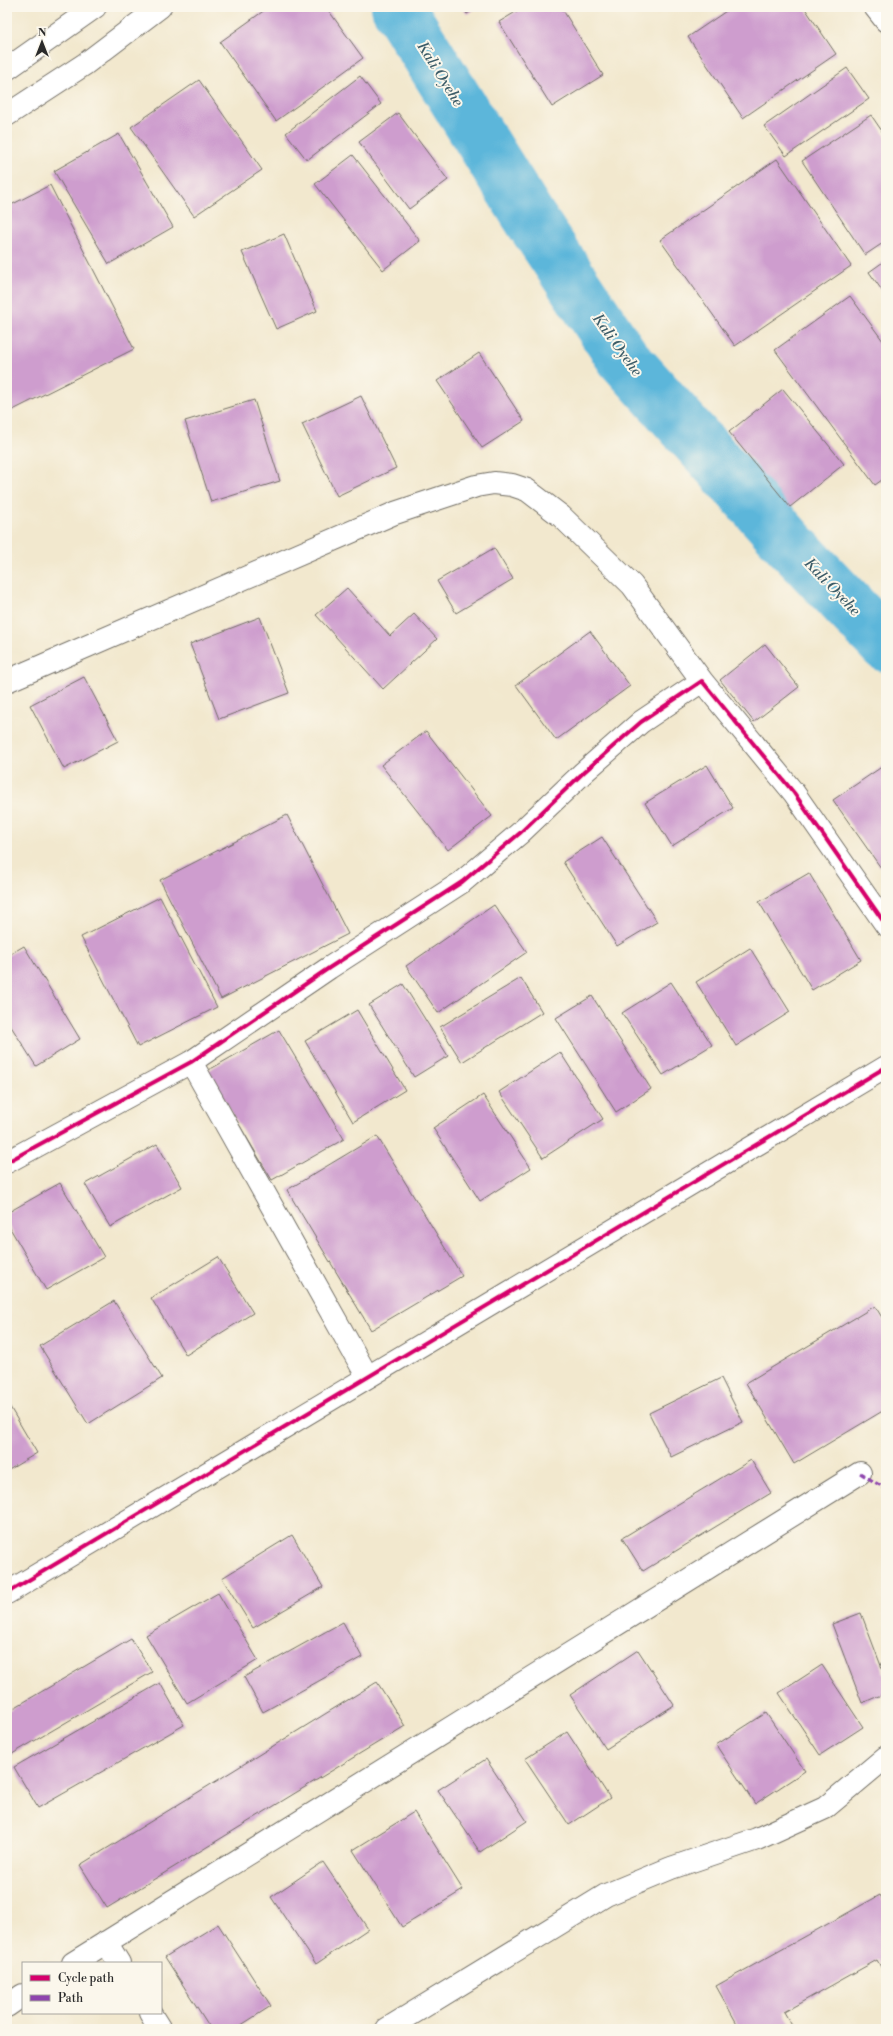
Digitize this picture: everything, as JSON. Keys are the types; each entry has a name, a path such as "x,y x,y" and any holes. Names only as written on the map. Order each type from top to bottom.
{"main road":[{"path":"7,69 96,7"},
{"path":"7,115 86,64 160,7"},
{"path":"875,7 886,21"},
{"path":"7,681 395,513 476,486 494,483 512,485 527,490 561,516 632,585 702,681 794,793 886,925"},
{"path":"7,1162 191,1062 329,968 462,882 520,833 584,772 641,722 702,681"},
{"path":"191,1062 367,1376"},
{"path":"7,1593 367,1376 886,1067"},
{"path":"75,1962 860,1473"},
{"path":"387,2029 606,1895 671,1868 757,1838 825,1808 886,1758"},
{"path":"106,1942 118,1962"},
{"path":"7,2006 22,1996"},
{"path":"151,2014 160,2029"}],"building":[{"path":"269,7 326,7 363,58 276,121 220,42"},
{"path":"462,7 477,7 467,14"},
{"path":"524,7 561,7 603,75 552,107 499,22"},
{"path":"732,7 804,7 836,54 743,118 688,37"},
{"path":"847,68 869,99 786,156 764,126"},
{"path":"360,76 381,104 307,160 286,133"},
{"path":"199,80 262,170 194,216 131,127"},
{"path":"398,113 448,180 409,209 359,142"},
{"path":"871,115 886,137 886,241 865,255 802,161"},
{"path":"119,134 173,227 109,264 54,171"},
{"path":"353,155 420,241 383,270 315,184"},
{"path":"777,159 851,266 735,346 660,240"},
{"path":"50,185 134,349 7,413 7,207"},
{"path":"284,234 317,311 276,329 242,252"},
{"path":"886,260 886,296 869,272"},
{"path":"850,296 886,345 886,477 875,485 775,350"},
{"path":"479,353 524,421 482,448 437,381"},
{"path":"783,389 844,464 790,507 729,432"},
{"path":"361,396 396,468 337,496 302,424"},
{"path":"254,400 280,481 211,502 185,421"},
{"path":"494,548 513,579 456,613 437,581"},
{"path":"347,588 390,636 414,614 437,639 383,689 316,615"},
{"path":"260,617 289,693 219,719 190,644"},
{"path":"590,631 630,686 556,740 516,685"},
{"path":"765,644 799,687 754,722 720,680"},
{"path":"84,677 118,741 64,769 30,705"},
{"path":"426,731 492,816 448,850 381,765"},
{"path":"886,764 886,864 881,868 833,800"},
{"path":"707,765 733,808 672,846 645,803"},
{"path":"287,815 348,934 221,999 160,880"},
{"path":"602,837 657,922 617,946 563,862"},
{"path":"809,873 861,960 812,990 759,902"},
{"path":"160,897 217,1007 138,1047 81,937"},
{"path":"494,905 527,952 438,1013 406,966"},
{"path":"24,946 80,1039 36,1066 7,1020 7,956"},
{"path":"750,948 790,1012 736,1046 696,982"},
{"path":"521,978 542,1012 462,1062 440,1027"},
{"path":"671,982 712,1045 663,1075 622,1013"},
{"path":"403,984 448,1056 414,1077 369,1005"},
{"path":"592,996 651,1089 616,1112 556,1018"},
{"path":"357,1010 405,1090 353,1122 305,1041"},
{"path":"279,1030 344,1139 272,1180 207,1071"},
{"path":"560,1052 603,1119 543,1158 499,1092"},
{"path":"483,1095 531,1168 480,1201 433,1128"},
{"path":"377,1136 462,1276 371,1330 287,1190"},
{"path":"157,1144 182,1187 110,1227 85,1184"},
{"path":"60,1183 104,1257 46,1290 7,1223 7,1213"},
{"path":"218,1257 253,1313 186,1355 151,1298"},
{"path":"114,1301 162,1378 88,1424 40,1346"},
{"path":"875,1306 886,1324 886,1409 794,1464 746,1383"},
{"path":"721,1378 743,1422 671,1457 649,1413"},
{"path":"7,1402 37,1453 7,1471"},
{"path":"751,1460 771,1493 643,1571 622,1538"},
{"path":"292,1535 323,1587 253,1628 222,1578"},
{"path":"218,1593 258,1660 187,1703 146,1635"},
{"path":"861,1613 886,1679 886,1693 862,1703 832,1624"},
{"path":"343,1622 362,1657 263,1712 244,1677"},
{"path":"131,1639 152,1672 7,1757 7,1712"},
{"path":"638,1650 674,1705 606,1749 570,1695"},
{"path":"822,1665 863,1727 820,1755 779,1693"},
{"path":"377,1682 405,1726 107,1908 80,1865"},
{"path":"160,1683 184,1725 38,1808 14,1767"},
{"path":"766,1713 805,1771 755,1804 716,1745"},
{"path":"567,1732 610,1798 569,1825 525,1759"},
{"path":"486,1759 527,1821 480,1852 438,1790"},
{"path":"414,1812 463,1890 402,1927 353,1850"},
{"path":"323,1862 368,1929 316,1964 271,1897"},
{"path":"880,1895 886,1905 886,1976 877,1960 784,2012 794,2029 740,2029 716,1986"},
{"path":"218,1924 271,2006 235,2029 211,2029 165,1957"}],"waterway":[{"name":"Kali Oyehe","path":"398,7 531,220 623,358 789,543 886,645"}],"marked path":[{"path":"860,1473 886,1489"}],"cycle path":[{"path":"7,1162 191,1062 329,968 462,882 520,833 584,772 641,722 702,681 794,793 886,925"},
{"path":"7,1593 886,1067"}]}
